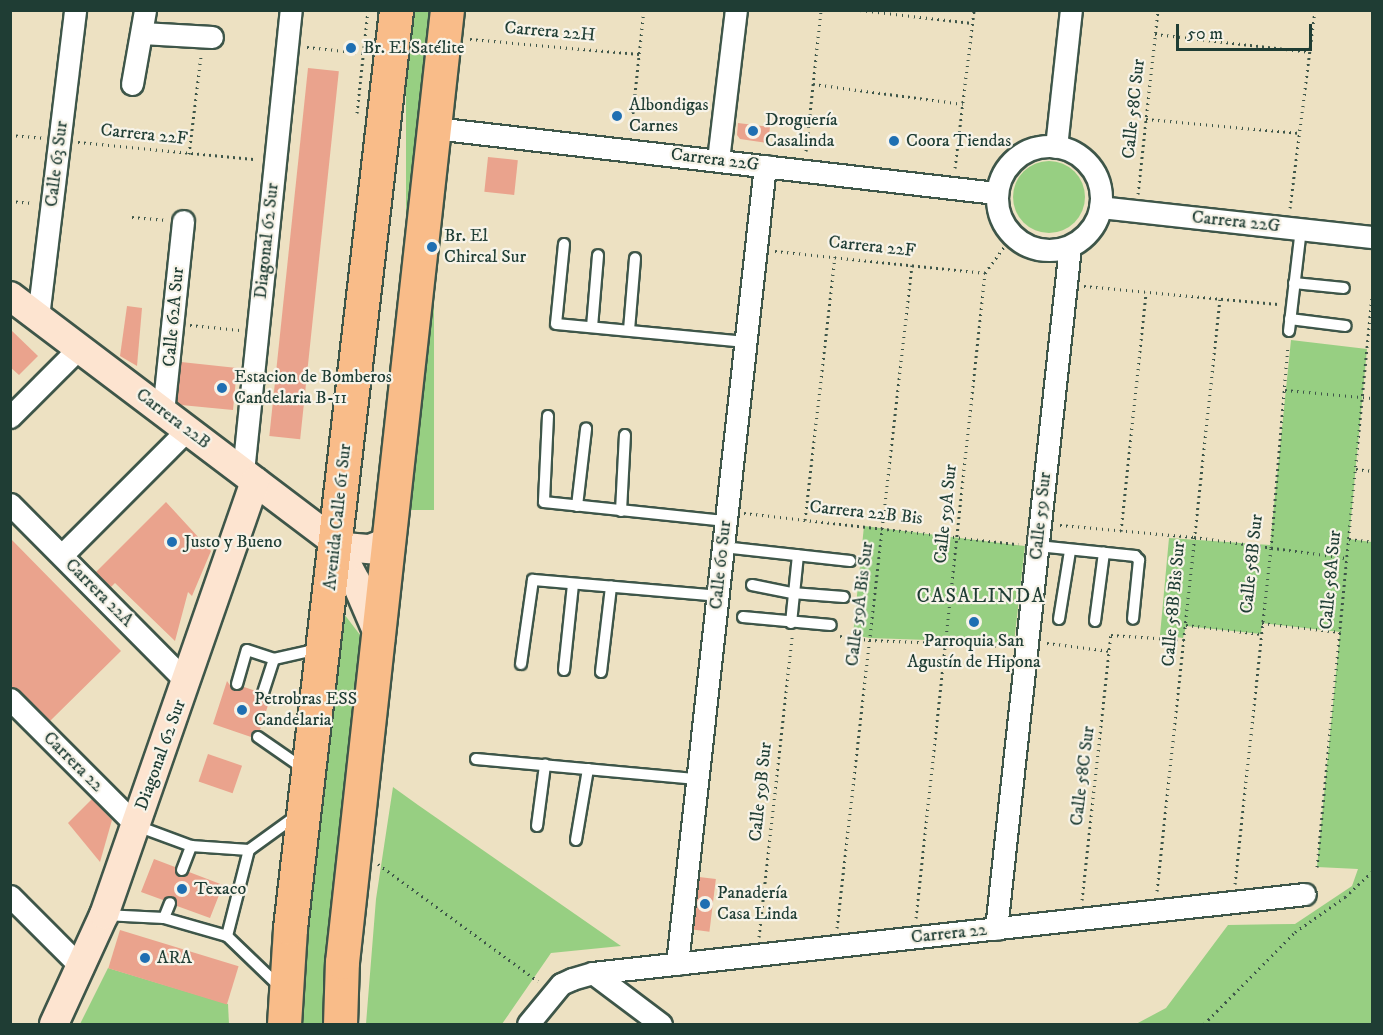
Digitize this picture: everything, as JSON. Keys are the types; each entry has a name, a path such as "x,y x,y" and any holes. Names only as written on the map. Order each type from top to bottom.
{"main road":[{"name":"Avenida Calle 61 Sur","path":"284,1024 285,991 303,810 324,647 396,10"},
{"path":"340,1024 342,962 380,639 435,128 453,24"}],"street":[{"name":"Calle 63 Sur","path":"38,317 75,10"},
{"path":"132,84 145,10"},
{"name":"Diagonal 62 Sur","path":"54,1024 82,968 104,915 187,682 249,477 257,332 291,10"},
{"path":"718,160 736,10"},
{"path":"1056,147 1071,10"},
{"path":"142,33 208,37"},
{"name":"Carrera 22G","path":"435,128 996,193"},
{"path":"1034,147 1056,147 1079,156 1091,167 1098,180 1100,207 1093,226 1083,238 1070,247 1039,250 1025,245 1012,236 997,208 996,193 1000,178 1008,164 1020,154 1034,147"},
{"name":"Calle 60 Sur","path":"677,964 765,166"},
{"name":"Carrera 22G","path":"1100,207 1372,237"},
{"name":"Calle 62A Sur","path":"163,412 183,221"},
{"name":"Calle 59 Sur","path":"996,929 1070,247"},
{"name":"Carrera 22B","path":"10,296 335,542 345,547 370,549 390,541"},
{"path":"10,417 80,348"},
{"path":"62,555 187,430"},
{"name":"Carrera 22A","path":"10,504 187,682"},
{"name":"Carrera 22B","path":"335,542 356,582 380,639"},
{"name":"Carrera 22","path":"10,699 136,825"},
{"name":"Carrera 22","path":"552,992 572,979 593,973 1305,894"},
{"path":"10,896 82,968"},
{"path":"593,973 661,1024"},
{"path":"528,1024 552,992"}],"lane":[{"path":"1288,331 1294,283 1295,228"},
{"path":"564,244 556,324 746,342"},
{"path":"592,327 598,255"},
{"path":"629,330 635,258"},
{"path":"1294,283 1344,288"},
{"path":"1290,319 1346,326"},
{"path":"548,416 544,502 621,511 726,516"},
{"path":"577,506 586,429"},
{"path":"621,511 625,435"},
{"path":"1038,546 1135,556 1139,560 1134,620"},
{"path":"723,547 850,561"},
{"path":"1059,619 1070,550"},
{"path":"1095,621 1104,553"},
{"path":"792,627 792,593 798,555"},
{"path":"521,664 533,580 718,596"},
{"path":"564,670 573,584"},
{"path":"752,585 792,593 844,597"},
{"path":"601,672 611,587"},
{"path":"743,617 792,627 831,625"},
{"path":"237,684 247,650 274,659 324,647"},
{"path":"263,693 274,659"},
{"path":"258,737 308,772"},
{"path":"476,759 697,779"},
{"path":"537,826 544,765"},
{"path":"576,840 588,769"},
{"path":"227,936 249,850 303,810"},
{"path":"136,825 191,846 249,850"},
{"path":"182,870 191,846"},
{"path":"164,918 170,903"},
{"path":"104,915 164,918 227,936 285,991"}],"path":[{"path":"629,150 644,10"},
{"path":"804,170 820,10"},
{"path":"860,10 973,23"},
{"path":"953,188 974,10"},
{"name":"Calle 58C Sur","path":"1136,211 1158,10"},
{"path":"1295,228 1300,133 1315,10"},
{"name":"Carrera 22H","path":"453,24 639,54"},
{"path":"1155,34 1310,52"},
{"path":"189,154 208,37"},
{"path":"287,44 363,53"},
{"path":"813,84 963,104"},
{"path":"1146,119 1300,133"},
{"name":"Carrera 22F","path":"10,135 275,161"},
{"path":"985,273 1012,236"},
{"name":"Carrera 22F","path":"756,249 985,273"},
{"path":"805,520 835,257"},
{"name":"Calle 59A Bis Sur","path":"835,947 912,265"},
{"name":"Calle 59A Sur","path":"914,938 985,273"},
{"path":"1066,285 1292,305"},
{"path":"1121,531 1146,292"},
{"name":"Calle 58A Sur","path":"1317,867 1372,317 1372,296"},
{"name":"Calle 58B Bis Sur","path":"1155,911 1220,299"},
{"path":"173,323 257,332"},
{"name":"Calle 58B Sur","path":"1233,902 1271,548 1288,331"},
{"path":"1285,390 1372,398"},
{"path":"1356,469 1372,471"},
{"name":"Carrera 22B Bis","path":"726,516 805,520 1038,546"},
{"path":"1040,524 1194,537 1347,558"},
{"path":"1349,539 1372,542"},
{"path":"1262,623 1340,632"},
{"path":"1186,625 1261,634"},
{"name":"Calle 59B Sur","path":"757,956 792,627"},
{"name":"Calle 58C Sur","path":"1080,919 1111,635 1185,640"},
{"path":"840,636 869,640 1027,644 1110,651"},
{"path":"355,847 552,992"},
{"path":"1204,1024 1295,933 1345,897 1372,872"}],"green space":[{"path":"406,11 434,11 434,510 406,510"},
{"path":"1049,161 1069,167 1079,177 1085,197 1079,217 1069,227 1049,233 1029,227 1019,217 1013,197 1019,177 1029,167"},
{"path":"1291,340 1367,349 1349,539 1372,542 1372,1024 1136,1024 1166,1008 1228,925 1295,924 1352,886 1358,869 1317,867 1340,632 1262,623 1261,634 1186,626 1183,638 1160,635 1169,538 1270,545"},
{"path":"864,526 1025,546 1014,643 870,638 853,635"},
{"path":"341,610 367,644 328,1024 300,1024 303,947"},
{"path":"393,787 621,946 551,953 502,1024 366,1024 376,899"},
{"path":"108,968 228,1004 229,1024 80,1024"}],"building":[{"path":"308,68 339,71 300,439 269,436"},
{"name":"Droguería Casalinda","path":"738,123 770,127 768,143 740,139 737,135"},
{"path":"488,157 518,160 514,195 484,192"},
{"path":"127,306 142,308 137,366 120,356"},
{"path":"10,329 38,356 19,375 10,367"},
{"path":"181,362 237,368 233,410 181,405 177,402"},
{"path":"166,502 211,551 192,596 188,592 175,641 115,583 111,587 96,572"},
{"path":"10,538 121,651 50,721 19,690 10,687"},
{"name":"Petrobras ESS Candelaria","path":"227,681 234,691 239,691 244,687 256,691 260,700 271,696 260,730 254,731 251,737 213,724"},
{"path":"208,754 242,766 233,793 199,781"},
{"path":"92,799 112,820 100,862 68,823"},
{"name":"Texaco","path":"154,859 175,867 179,877 184,877 189,872 223,885 210,918 177,906 176,899 172,896 163,900 141,892"},
{"name":"Panadería Casa Linda","path":"699,877 716,879 709,932 693,930"},
{"path":"120,930 239,966 227,1005 108,968"}],"place":[{"name":"Br. El Satélite","path":"351,48"},
{"name":"Albondigas Carnes","path":"617,116"},
{"name":"Droguería Casalinda","path":"753,131"},
{"name":"Coora Tiendas","path":"894,141"},
{"name":"Br. El Chircal Sur","path":"432,247"},
{"name":"Estacion de Bomberos Candelaria B-11","path":"222,388"},
{"name":"Justo y Bueno","path":"172,542"},
{"name":"Parroquia San Agustín de Hipona","path":"974,622"},
{"name":"Petrobras ESS Candelaria","path":"242,710"},
{"name":"Texaco","path":"182,889"},
{"name":"Panadería Casa Linda","path":"705,904"},
{"name":"ARA","path":"145,958"}],"district":[{"name":"CASALINDA","path":"981,596"}]}
